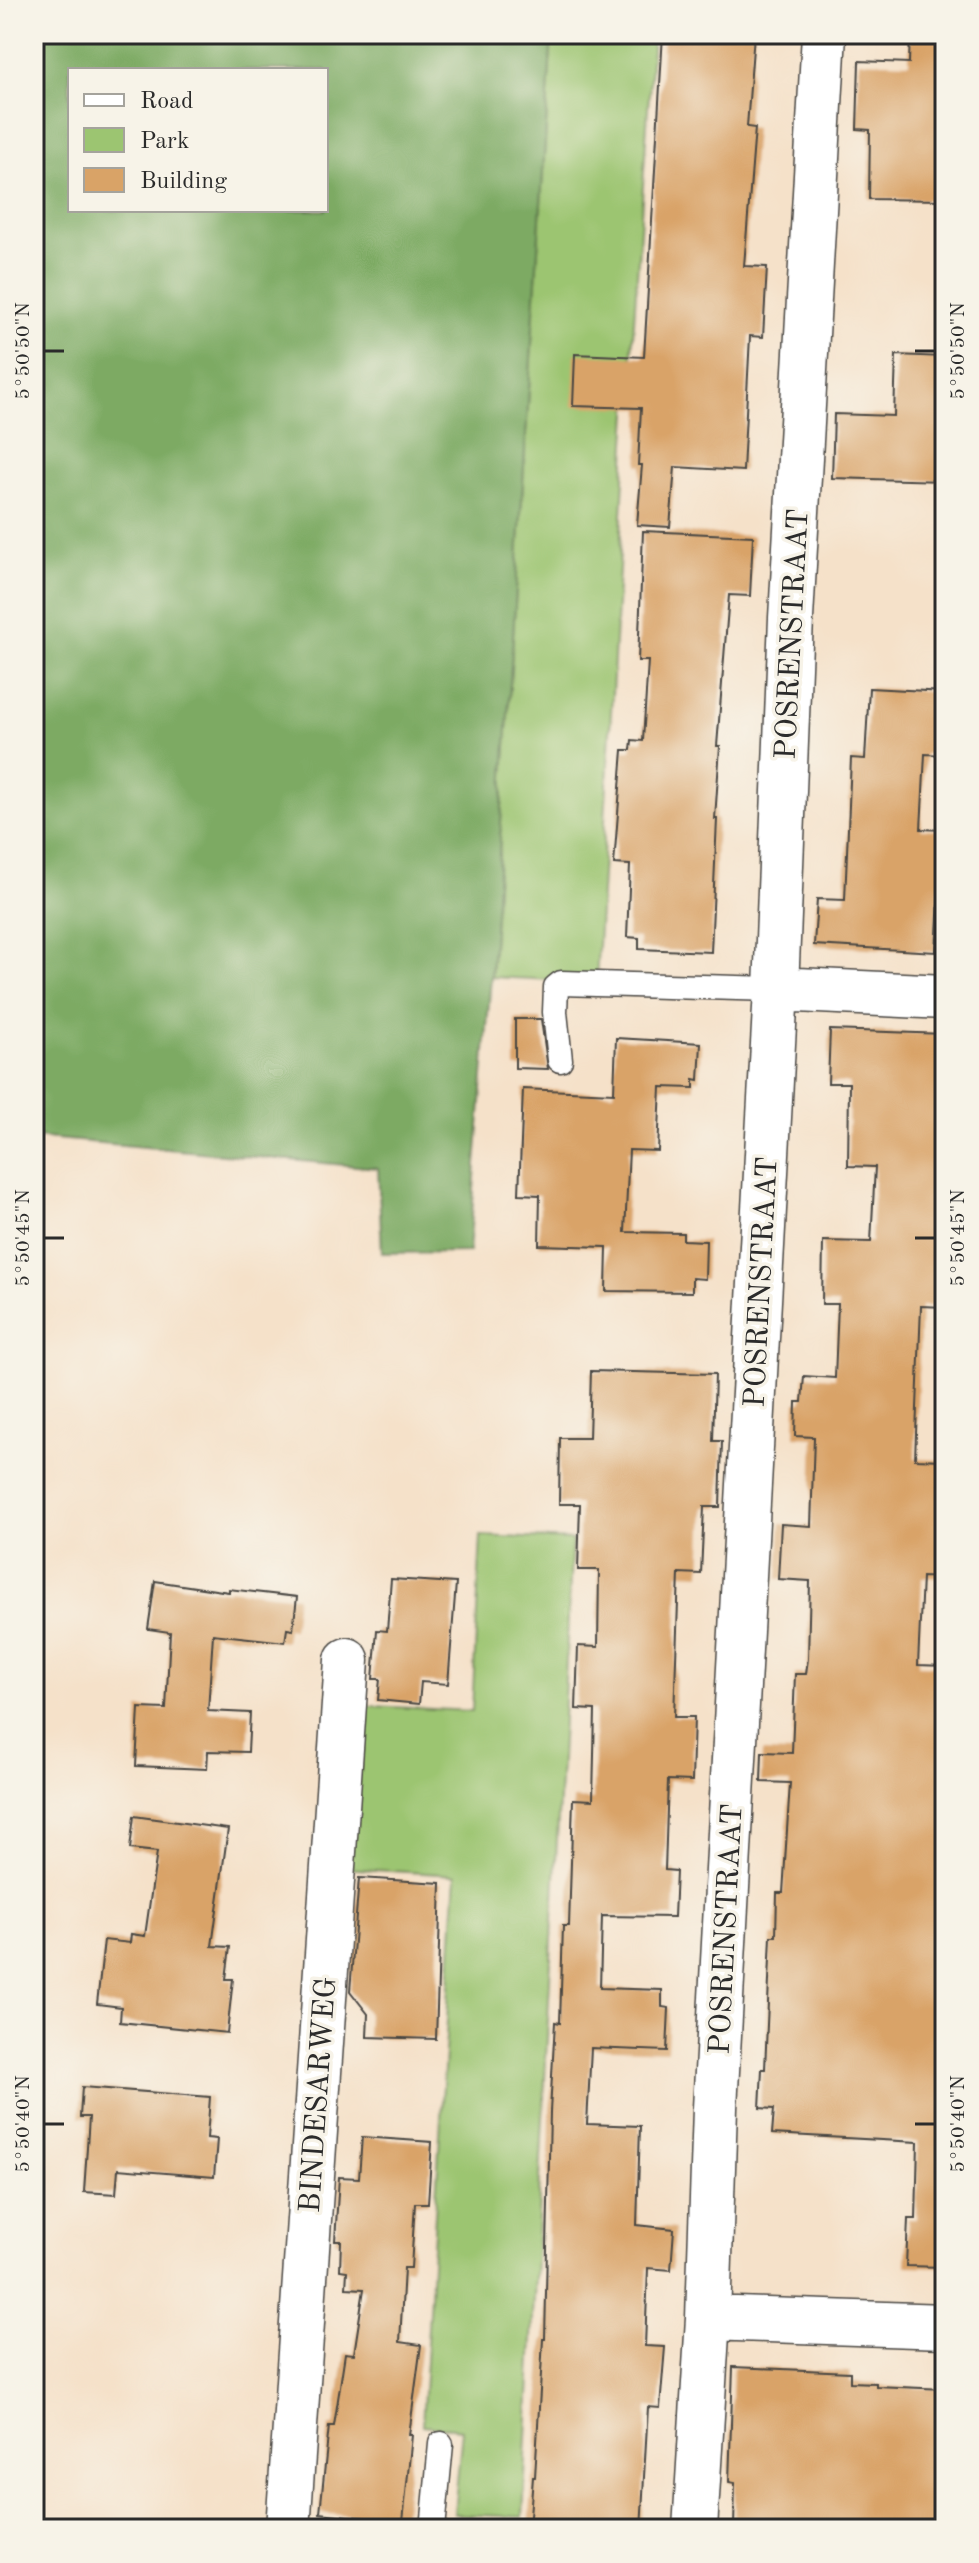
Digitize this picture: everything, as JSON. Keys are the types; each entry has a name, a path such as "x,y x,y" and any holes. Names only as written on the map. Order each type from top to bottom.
{"street":[{"name":"POSRENSTRAAT","path":"695,2529 776,989 792,602 824,34"},
{"path":"776,989 945,997"},
{"name":"BINDESARWEG","path":"288,2529 347,1660"},
{"path":"708,2318 945,2326"}],"lane":[{"path":"560,1060 555,1012 556,987 561,983 776,989"},
{"path":"433,2529 441,2444"}],"green space":[{"path":"34,34 552,34 491,977 469,1252 382,1253 378,1168 34,1137"},
{"path":"552,34 653,34 626,443 596,982 491,977"},
{"path":"481,1536 572,1540 523,2517 454,2514 462,2429 422,2425 456,1875 342,1868 353,1705 472,1711"}],"building":[{"path":"663,34 754,34 747,127 755,128 744,266 767,267 763,337 750,336 743,471 675,467 670,527 637,525 642,465 638,465 641,408 573,406 575,354 644,357"},
{"path":"910,34 945,34 945,200 869,199 870,130 857,129 859,61 909,63"},
{"path":"896,355 945,357 945,481 832,478 834,414 894,416"},
{"path":"643,531 753,536 750,596 729,595 717,746 720,746 711,952 639,949 639,938 627,937 630,865 614,864 623,750 631,750 632,740 643,741 648,661 638,661"},
{"path":"869,688 945,692 945,755 925,754 921,829 945,830 945,879 940,879 936,952 814,945 817,899 845,900 851,758 865,759"},
{"path":"515,1019 541,1019 548,1069 515,1068"},
{"path":"830,1030 945,1034 944,1168 938,1245 945,1245 945,1307 921,1306 915,1459 943,1460 940,1528 945,1528 945,1578 922,1577 918,1665 945,1666 945,2267 906,2266 908,2219 916,2219 918,2142 772,2134 774,2109 760,2108 762,2069 765,2069 771,1936 776,1936 777,1893 783,1893 790,1783 761,1782 762,1752 792,1753 795,1674 806,1674 808,1659 810,1581 778,1579 781,1524 811,1526 814,1437 795,1436 796,1402 802,1402 804,1376 835,1378 838,1304 822,1304 823,1241 871,1242 875,1167 848,1166 849,1083 828,1083"},
{"path":"616,1038 701,1043 699,1080 694,1079 694,1088 661,1087 658,1151 629,1150 625,1232 683,1233 683,1240 706,1241 705,1279 692,1278 692,1292 606,1291 607,1247 539,1245 540,1195 519,1194 523,1089 614,1093"},
{"path":"591,1371 715,1374 713,1441 722,1441 720,1507 704,1507 701,1574 679,1573 674,1717 694,1717 692,1781 668,1780 665,1870 676,1871 674,1917 602,1916 600,1988 662,1990 662,2007 669,2008 667,2051 591,2048 587,2124 640,2126 637,2225 674,2229 671,2270 648,2268 645,2346 665,2347 660,2408 648,2407 641,2529 529,2529 545,2339 555,2022 560,2023 563,1926 569,1926 573,1799 593,1800 595,1710 576,1709 578,1646 598,1647 599,1570 578,1570 580,1504 559,1504 560,1438 589,1438"},
{"path":"391,1579 456,1583 448,1684 421,1682 419,1704 378,1700 380,1679 373,1679 377,1630 387,1631"},
{"path":"155,1581 229,1592 229,1589 297,1597 293,1630 287,1629 285,1642 213,1634 208,1711 250,1713 248,1752 208,1751 207,1769 136,1766 139,1708 166,1709 170,1632 148,1629"},
{"path":"134,1816 228,1829 212,1946 230,1947 226,1979 233,1979 227,2033 120,2022 121,2007 97,2004 104,1940 130,1943 131,1934 145,1936 157,1852 130,1849"},
{"path":"359,1878 441,1883 436,2039 367,2037 368,2014 350,1991"},
{"path":"82,2087 210,2097 207,2138 217,2139 214,2177 118,2169 116,2194 84,2192 89,2117 80,2117"},
{"path":"362,2137 432,2142 428,2203 415,2203 411,2268 404,2268 400,2342 421,2345 409,2435 412,2435 403,2522 320,2513 329,2426 334,2426 345,2353 354,2354 364,2289 346,2288 347,2271 340,2270 341,2241 335,2241 339,2177 359,2178"},
{"path":"733,2367 850,2372 850,2382 945,2389 945,2529 734,2529 735,2483 729,2482"}]}
